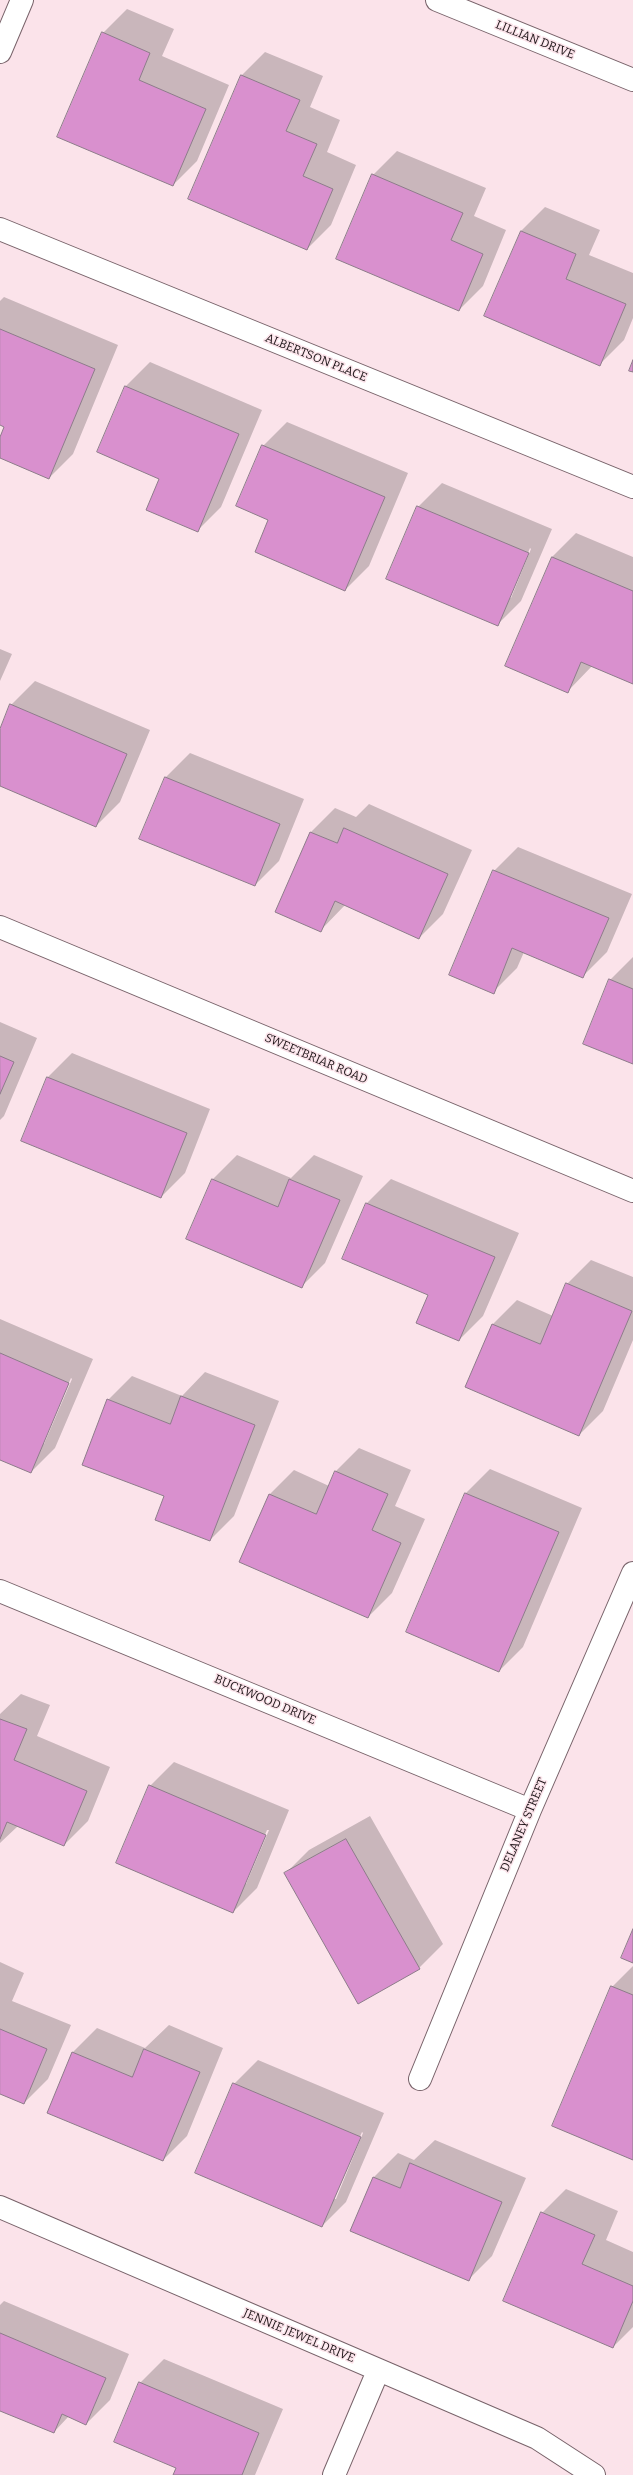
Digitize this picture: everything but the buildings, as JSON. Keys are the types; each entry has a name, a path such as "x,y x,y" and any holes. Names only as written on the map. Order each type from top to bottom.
{"street":[{"path":"0,52 22,0"},
{"name":"LILLIAN DRIVE","path":"437,0 633,80"},
{"name":"ALBERTSON PLACE","path":"0,230 633,487"},
{"name":"SWEETBRIAR ROAD","path":"0,927 633,1191"},
{"name":"DELANEY STREET","path":"420,2079 530,1810 633,1573"},
{"name":"BUCKWOOD DRIVE","path":"0,1591 530,1810"},
{"name":"JENNIE JEWEL DRIVE","path":"0,2207 378,2371 537,2438 594,2475"},
{"path":"334,2475 378,2371"}]}
